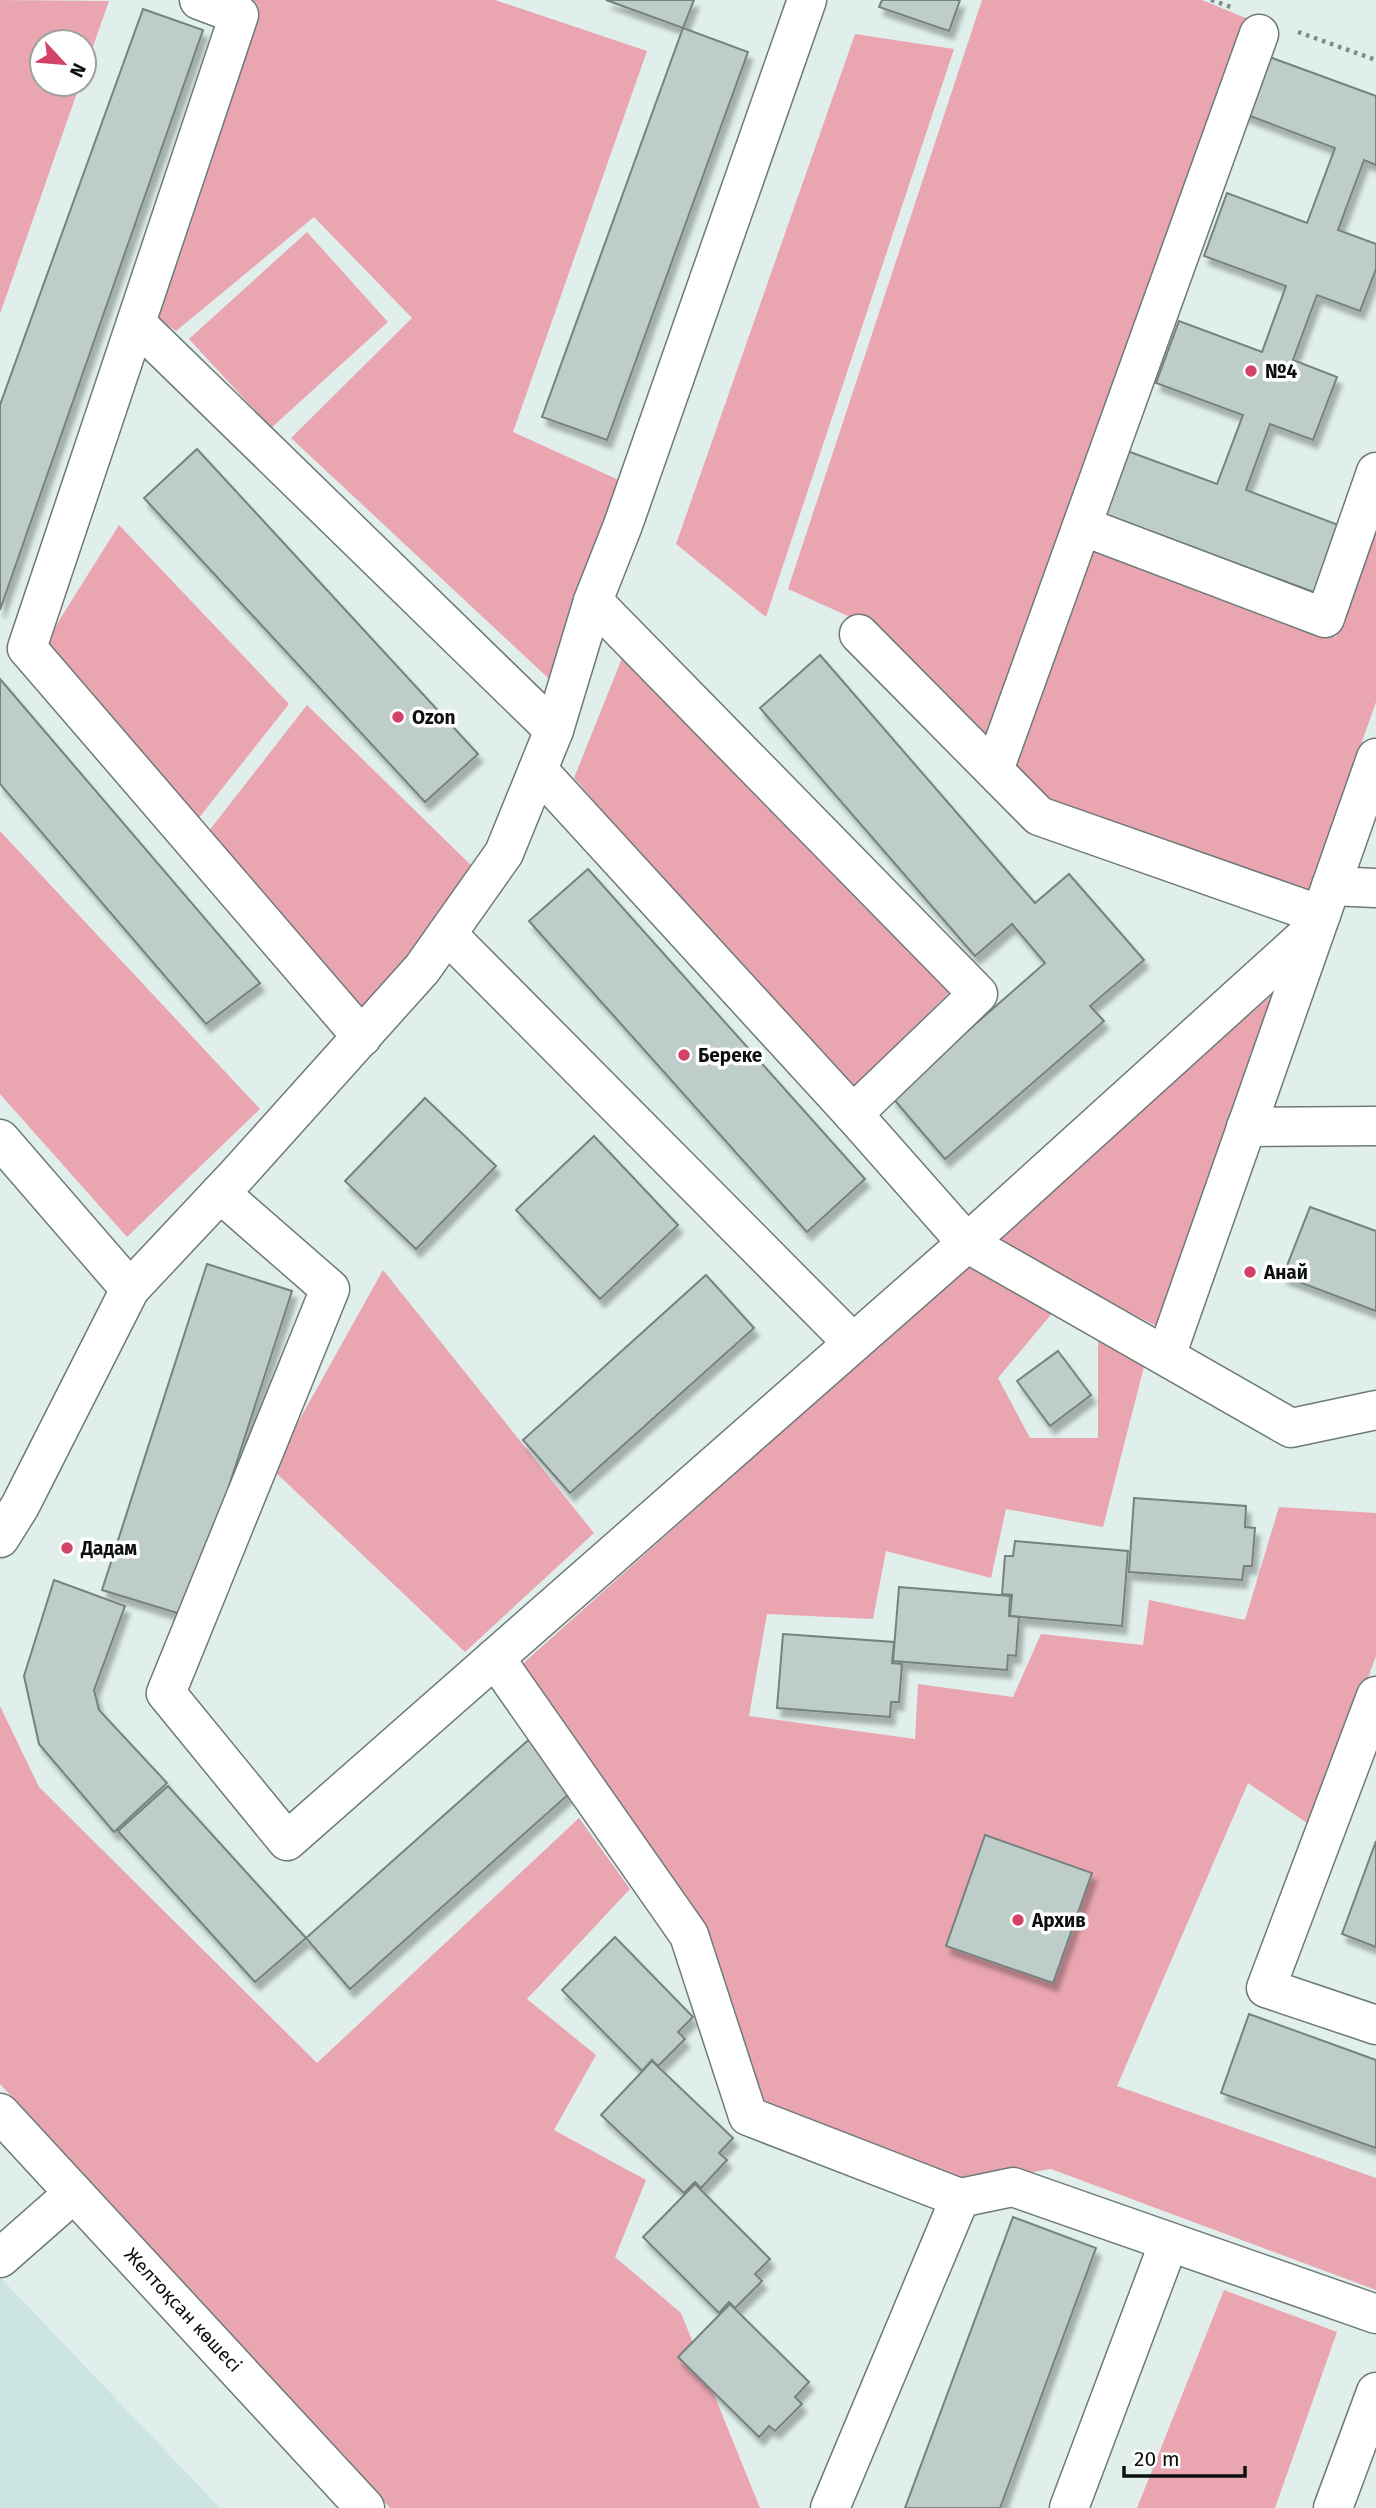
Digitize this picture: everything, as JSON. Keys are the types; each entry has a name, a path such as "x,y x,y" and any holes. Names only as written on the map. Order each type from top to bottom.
{"street":[{"path":"199,0 239,15 27,648 362,1037"},
{"path":"7,1509 130,1289 422,969 505,853 554,730 593,600 623,526 807,0"},
{"path":"994,770 1259,34"},
{"path":"136,323 554,730"},
{"path":"1082,526 1325,618 1376,472"},
{"path":"593,600 978,993 853,1114"},
{"path":"859,634 1039,816 1323,909"},
{"path":"1166,1356 1376,758"},
{"path":"538,770 853,1114 967,1243 1291,1428 1376,1410"},
{"path":"220,1193 330,1289 166,1693 287,1840 967,1243 1323,909 1376,888"},
{"path":"447,934 853,1343"},
{"path":"1247,1127 1376,1126"},
{"path":"0,1139 130,1289"},
{"path":"495,1658 689,1935 748,2116 960,2197 1013,2187 1376,2314"},
{"path":"1376,1696 1266,1989 1376,2025"},
{"name":"Желтоқсан көшесі","path":"0,2113 365,2508"},
{"path":"0,2259 74,2193"},
{"path":"830,2508 960,2197"},
{"path":"1069,2508 1169,2242"},
{"path":"1333,2508 1376,2392"}],"shaded area":[{"path":"0,0 109,1 98,32 98,28 28,28 28,98 75,98 0,314"},
{"path":"245,0 495,0 647,51 513,432 654,496 562,691 291,438 412,318 314,217 176,331 157,318"},
{"path":"982,0 1202,0 1253,21 991,742 859,621 788,589"},
{"path":"855,34 954,49 766,617 676,544"},
{"path":"307,232 388,322 271,428 189,339"},
{"path":"1376,523 1376,702 1307,897 1054,806 1009,758 1084,543 1336,637"},
{"path":"119,525 289,704 198,819 45,643"},
{"path":"635,626 954,988 849,1092 574,778"},
{"path":"307,705 477,871 361,1012 205,836"},
{"path":"0,831 260,1109 127,1237 0,1094"},
{"path":"1286,983 1160,1328 988,1241"},
{"path":"970,1263 1059,1305 998,1378 1030,1438 1098,1438 1098,1335 1149,1347 1103,1527 1006,1509 991,1578 886,1551 873,1619 767,1614 749,1716 915,1739 918,1684 1013,1697 1041,1634 1143,1645 1149,1600 1245,1620 1279,1507 1376,1513 1376,1656 1313,1827 1248,1783 1117,2086 1376,2178 1376,2290 1051,2169 965,2183 760,2103 708,1928 518,1668"},
{"path":"383,1270 594,1533 465,1652 272,1469"},
{"path":"0,1706 39,1787 317,2063 579,1818 630,1889 527,1999 596,2055 554,2130 646,2180 615,2257 681,2313 760,2508 390,2508 0,2084"},
{"path":"0,2277 220,2508 0,2508"},
{"path":"1224,2290 1337,2332 1275,2508 1137,2508"}],"building":[{"path":"606,0 694,0 683,28"},
{"path":"882,0 960,0 949,31 879,7"},
{"path":"143,9 203,30 0,610 0,405"},
{"path":"683,28 748,52 607,440 542,417"},
{"path":"1264,55 1376,96 1376,165 1364,160 1338,230 1376,244 1376,269 1360,311 1317,295 1293,360 1337,377 1313,440 1270,424 1246,490 1341,526 1316,593 1099,512 1122,449 1217,484 1243,415 1156,383 1179,321 1262,352 1286,286 1204,256 1227,193 1307,223 1335,148 1242,113"},
{"path":"197,449 478,754 425,802 144,498"},
{"path":"820,655 1035,903 1069,874 1144,960 1090,1006 1104,1021 945,1159 892,1097 1045,963 1012,924 975,956 760,708"},
{"path":"0,679 260,983 206,1024 0,784"},
{"path":"588,869 865,1179 807,1232 529,921"},
{"path":"425,1098 496,1166 416,1249 345,1181"},
{"path":"594,1136 678,1225 600,1299 516,1210"},
{"path":"1310,1207 1376,1231 1376,1311 1283,1276"},
{"path":"207,1264 292,1291 187,1616 102,1590"},
{"path":"706,1275 754,1328 570,1493 523,1440"},
{"path":"1058,1351 1091,1395 1050,1426 1017,1381"},
{"path":"1134,1498 1246,1506 1245,1527 1255,1528 1252,1566 1244,1566 1242,1580 1129,1572"},
{"path":"1015,1541 1128,1551 1122,1626 1010,1616 1012,1595 1002,1594 1005,1556 1013,1556"},
{"path":"54,1580 125,1606 94,1690 99,1710 167,1783 114,1832 39,1744 24,1676"},
{"path":"899,1587 1010,1596 1009,1616 1019,1617 1016,1656 1008,1655 1007,1670 893,1661"},
{"path":"783,1634 894,1642 892,1663 902,1664 899,1702 891,1702 890,1717 777,1708"},
{"path":"534,1735 579,1785 350,1989 306,1938"},
{"path":"168,1786 306,1938 255,1982 118,1831"},
{"path":"985,1835 1092,1873 1053,1983 946,1946"},
{"path":"1376,1841 1376,1947 1342,1934"},
{"path":"615,1937 693,2017 678,2032 685,2039 658,2066 652,2060 642,2071 562,1990"},
{"path":"1249,2014 1376,2060 1376,2148 1221,2093"},
{"path":"652,2061 733,2138 719,2153 727,2160 701,2188 695,2182 684,2193 601,2115"},
{"path":"695,2184 770,2259 755,2274 762,2281 735,2308 729,2302 719,2313 643,2237"},
{"path":"1013,2217 1096,2248 1000,2508 905,2508"},
{"path":"730,2304 809,2382 795,2397 802,2404 775,2431 769,2426 759,2437 678,2357"}],"place":[{"name":"№4","path":"1251,371"},
{"name":"Ozon","path":"398,717"},
{"name":"Береке","path":"684,1055"},
{"name":"Анай","path":"1250,1272"},
{"name":"Дадам","path":"67,1548"},
{"name":"Архив","path":"1018,1920"}]}
